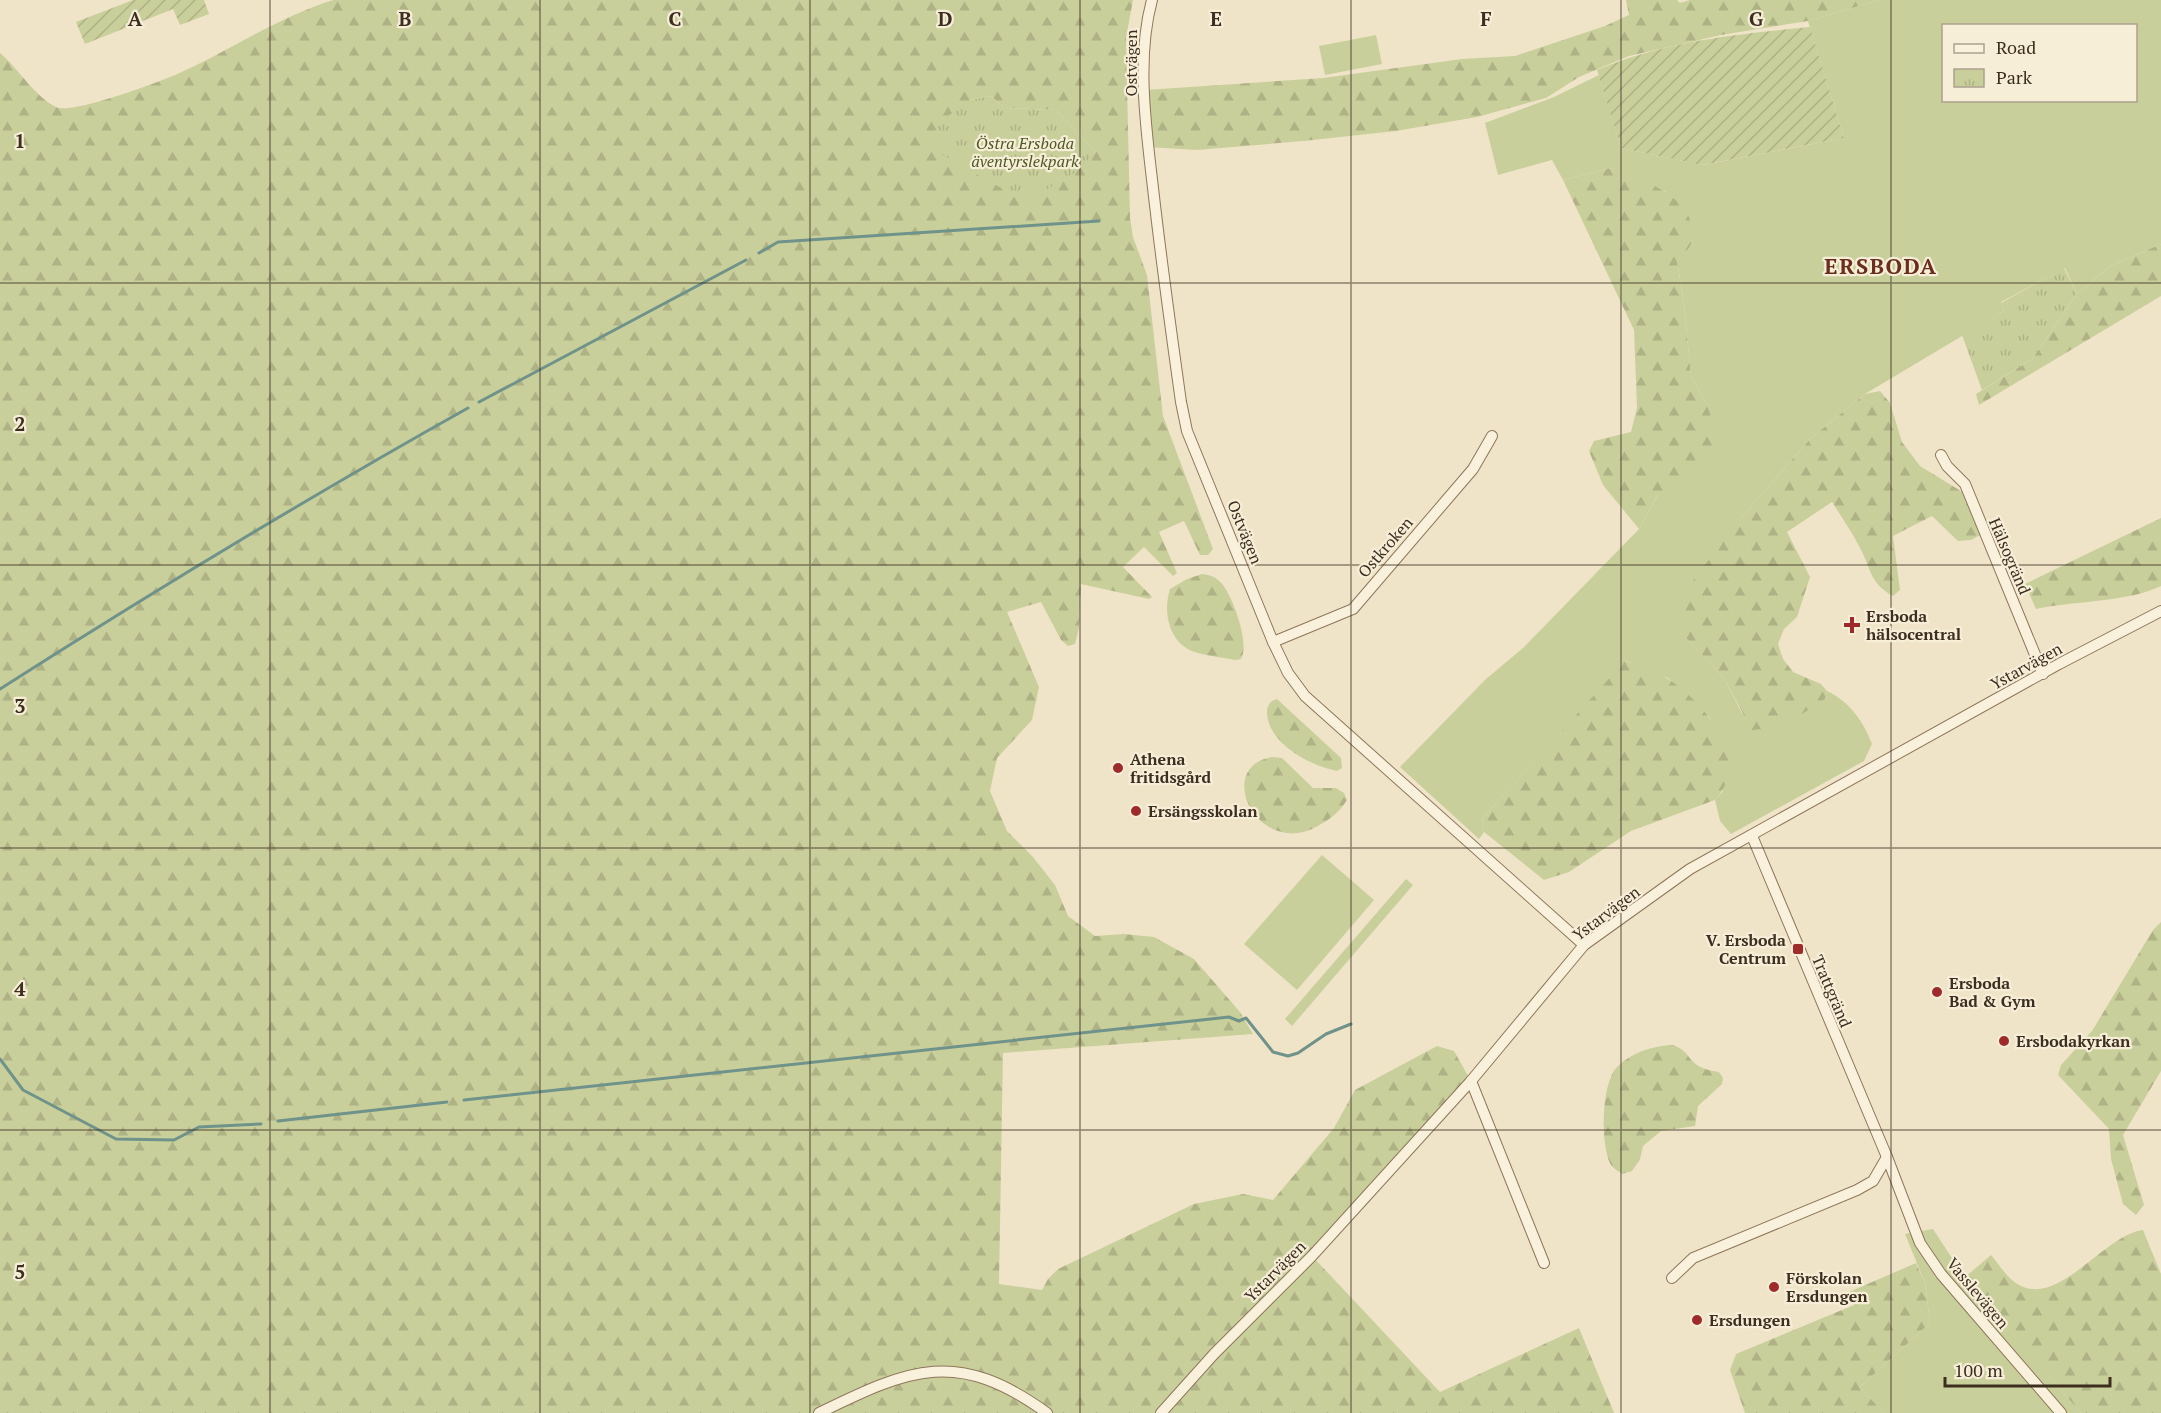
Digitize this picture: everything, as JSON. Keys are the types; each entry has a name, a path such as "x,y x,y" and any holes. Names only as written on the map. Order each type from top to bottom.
{"street":[{"name":"Ostvägen","path":"1152,0 1146,19 1144,51 1148,147 1181,402 1187,431 1273,642 1288,673 1305,696 1584,945"},
{"name":"Ostkroken","path":"1273,642 1353,609 1473,469 1492,436"},
{"name":"Hälsogränd","path":"1941,455 1965,484 2043,674"},
{"name":"Ystarvägen","path":"1161,1413 1214,1354 1312,1256 1471,1081 1584,945 1690,869 2161,611"},
{"name":"Trattgränd","path":"1752,836 1895,1177"},
{"path":"1471,1081 1544,1263"},
{"path":"1672,1278 1694,1258 1857,1190 1873,1181 1887,1157"},
{"name":"Vasslevägen","path":"1895,1177 1920,1243 1941,1274 2061,1413"},
{"path":"819,1413 864,1391 904,1376 943,1369 992,1379 1015,1390 1047,1413"}],"green space":[{"path":"133,0 204,0 209,14 180,25 173,9 85,44 76,22"},
{"path":"333,0 1133,0 1126,38 1130,218 1133,237 1147,275 1163,416 1213,549 1208,555 1200,555 1184,521 1159,532 1177,573 1173,576 1144,547 1123,567 1152,597 1149,599 1081,584 1079,628 1075,644 1068,646 1061,640 1041,602 1007,612 1039,687 1032,720 997,758 990,791 1007,831 1033,857 1055,885 1068,916 1095,936 1124,934 1154,937 1194,959 1240,1012 1253,1034 1003,1053 999,1284 1042,1290 1048,1279 1058,1269 1194,1204 1243,1194 1273,1200 1334,1128 1355,1090 1437,1046 1454,1051 1471,1081 1312,1256 1440,1392 1579,1328 1614,1413 0,1413 0,53 48,102 56,107 65,108 114,97 175,75 312,7","holes":["991,96 1004,108 1056,110 1096,152 970,100"]},
{"path":"1626,0 1677,0 1680,3 1690,0 1879,0 1808,21 1721,35 1629,56 1579,77 1546,98 1477,117 1396,131 1303,141 1197,150 1148,147 1145,90 1323,78 1462,59 1515,56 1605,26 1629,15"},
{"path":"1879,0 2161,0 2161,244 2109,267 2077,294 2065,268 2001,302 2004,311 1865,394 1811,438 1741,518 1685,637 1724,678 1742,713 1825,699 1827,691 1835,695 1855,713 1869,736 1872,744 1864,761 1731,834 1720,821 1715,800 1723,791 1710,718 1668,678 1626,661 1482,819 1484,832 1479,839 1400,767 1486,679 1523,648 1639,529 1707,405 1691,376 1684,304 1666,192 1610,168 1563,180 1552,160 1498,175 1485,123 1554,97 1599,75 1621,148 1703,165 1844,138 1808,21"},
{"path":"1810,27 1844,138 1702,165 1621,148 1597,70 1675,45 1728,36"},
{"path":"1376,35 1382,64 1325,75 1319,46"},
{"name":"Östra Ersboda äventyrslekpark","path":"991,96 1004,108 1056,110 1096,152 1074,173 1026,202 932,149 937,124 970,100"},
{"path":"1610,168 1637,178 1666,193 1688,214 1692,228 1691,243 1677,261 1691,376 1707,405 1718,437 1675,494 1658,494 1639,529 1603,485 1589,451 1594,441 1631,432 1637,408 1634,330 1563,180"},
{"path":"2161,244 2161,296 1979,405 1976,394 2032,359 2077,294 2109,267"},
{"path":"2064,268 2077,294 2032,359 1982,390 1962,335 2004,311 2001,303"},
{"path":"1880,391 1890,403 1902,442 1920,466 1969,496 1984,533 1971,540 1958,541 1932,516 1893,536 1900,590 1893,596 1879,586 1875,580 1859,546 1832,502 1787,532 1810,577 1797,617 1784,629 1778,644 1783,659 1793,672 1821,684 1827,691 1825,699 1782,727 1752,730 1724,678 1685,637 1680,618 1684,592 1741,518 1811,438 1865,394"},
{"path":"2161,518 2161,586 2117,598 2036,609 2025,584"},
{"path":"1202,574 1212,576 1221,582 1229,594 1240,623 1244,644 1241,659 1235,660 1192,651 1177,640 1173,633 1169,624 1167,607 1170,589 1187,579"},
{"path":"1625,661 1663,676 1682,689 1708,716 1726,750 1729,767 1725,784 1715,800 1631,831 1569,872 1544,880 1484,832 1482,819"},
{"path":"1277,699 1341,758 1342,768 1337,771 1315,764 1282,743 1274,734 1267,712 1269,704"},
{"path":"1272,757 1282,758 1313,788 1336,788 1344,793 1347,800 1333,816 1316,827 1295,833 1276,831 1261,821 1250,807 1245,792 1246,777 1255,764"},
{"path":"1322,855 1374,900 1297,990 1244,944"},
{"path":"1406,879 1413,885 1292,1026 1285,1019"},
{"path":"2161,922 2161,1071 2123,1135 2144,1205 2136,1215 2123,1204 2111,1159 2109,1129 2058,1075 2061,1065 2092,1031 2153,930"},
{"path":"1673,1045 1684,1051 1700,1067 1719,1072 1723,1078 1722,1084 1698,1106 1695,1126 1661,1131 1643,1146 1640,1159 1632,1171 1622,1174 1611,1165 1605,1144 1605,1100 1612,1075 1617,1067 1636,1054 1650,1048"},
{"path":"1933,1229 1965,1278 2081,1413 1884,1413 1860,1387 1930,1323 1925,1283 1905,1234"},
{"path":"2143,1230 2161,1274 2161,1413 2081,1413 1964,1278 1991,1255 2012,1280 2028,1288 2044,1288 2061,1281 2127,1235"},
{"path":"1916,1263 1925,1283 1930,1323 1860,1387 1884,1413 1745,1413 1730,1370 1736,1354 1854,1305 1849,1292"}],"waterway":[{"path":"759,253 778,242 1099,221"},
{"path":"479,402 746,260"},
{"path":"0,689 232,545 468,408"},
{"path":"464,1100 1229,1017 1239,1021 1246,1018 1273,1052 1288,1056 1298,1053 1326,1034 1351,1024"},
{"path":"0,1059 23,1090 116,1139 174,1140 199,1127 261,1124"},
{"path":"278,1121 447,1102"}],"place":[{"name":"Ersboda hälsocentral","path":"1852,625"},
{"name":"Athena fritidsgård","path":"1118,768"},
{"name":"Ersängsskolan","path":"1136,811"},
{"name":"V. Ersboda Centrum","path":"1798,949"},
{"name":"Ersboda Bad & Gym","path":"1937,992"},
{"name":"Ersbodakyrkan","path":"2004,1041"},
{"name":"Förskolan Ersdungen","path":"1774,1287"},
{"name":"Ersdungen","path":"1697,1320"}],"district":[{"name":"ERSBODA","path":"1881,266"}]}
